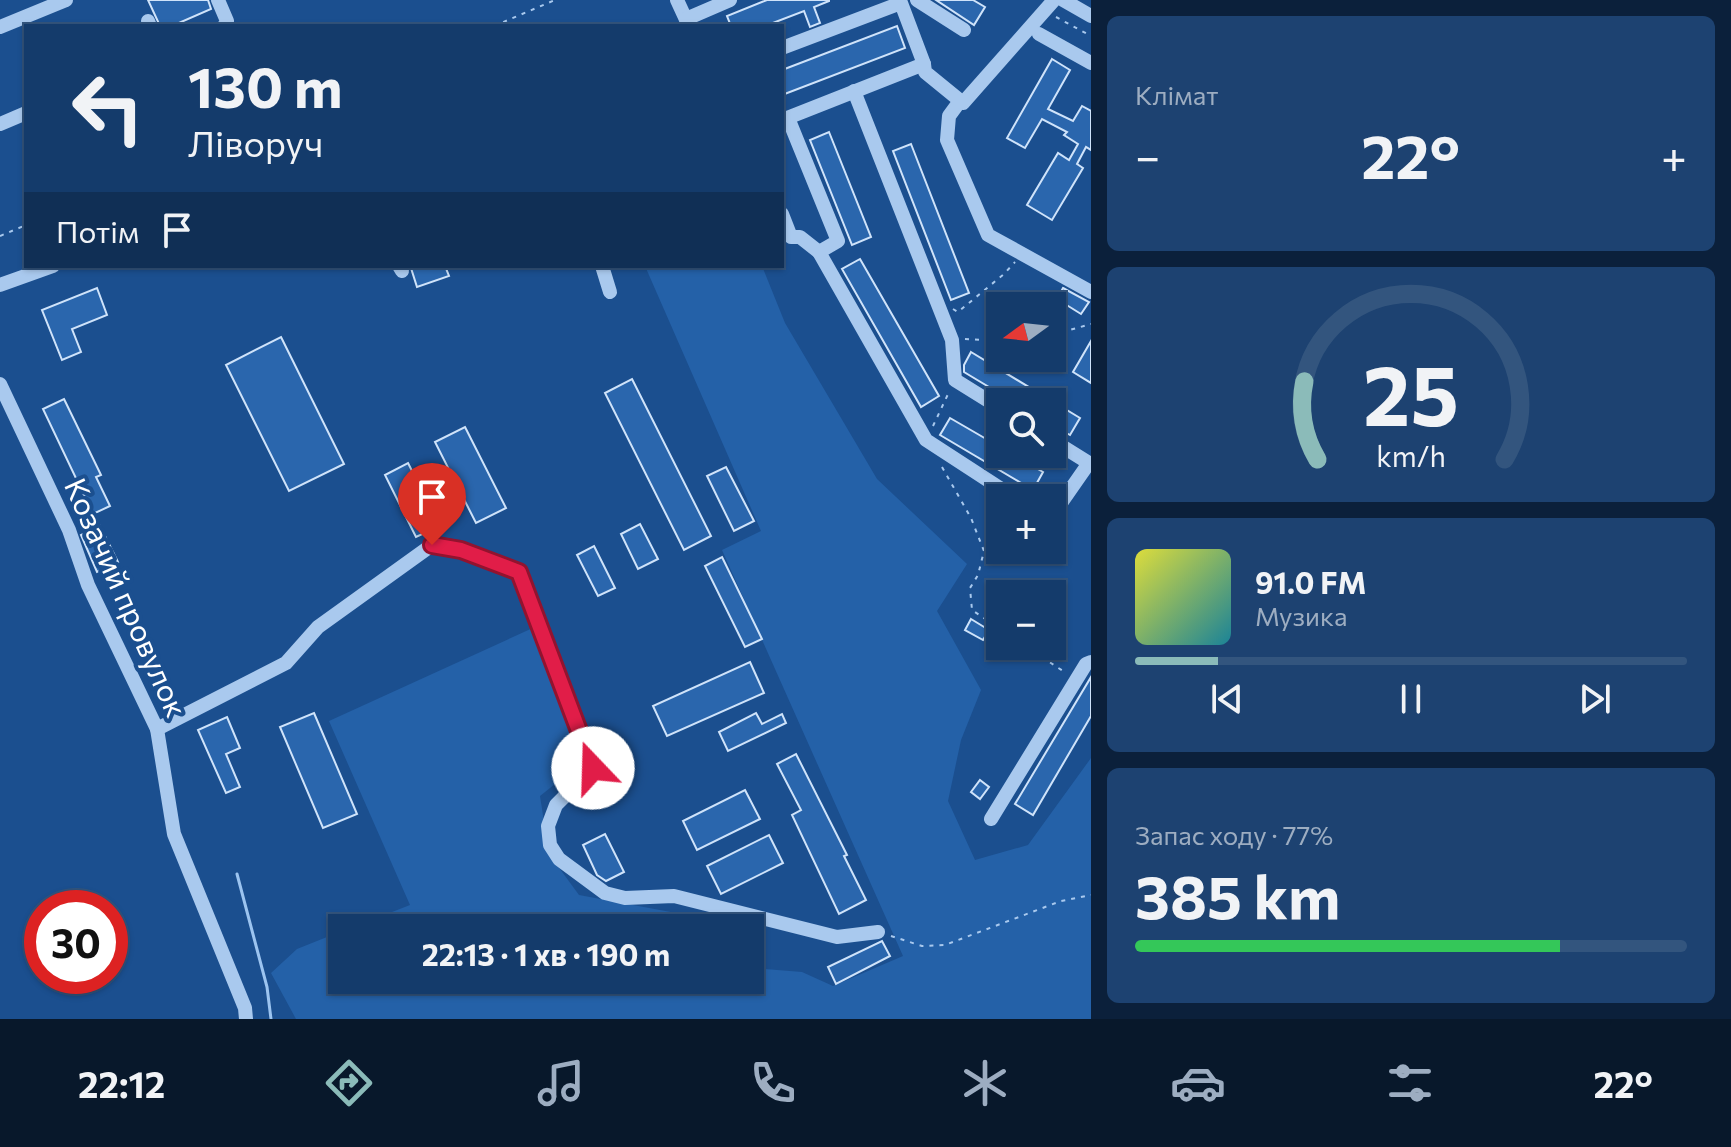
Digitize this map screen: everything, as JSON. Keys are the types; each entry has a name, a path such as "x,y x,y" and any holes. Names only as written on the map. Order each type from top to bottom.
{"street":[{"path":"0,27 66,0"},
{"path":"218,0 227,21 225,24"},
{"path":"677,0 688,22 730,0"},
{"path":"917,0 964,30"},
{"path":"1063,0 1091,16"},
{"path":"784,47 905,1 925,72 963,103 1050,5"},
{"path":"1039,34 1091,63"},
{"path":"819,252 838,241 785,119 924,64"},
{"path":"854,91 952,340 955,380 986,399"},
{"path":"960,101 949,116 947,140 988,235 1091,292"},
{"path":"0,124 24,114"},
{"path":"784,219 791,237 800,237 819,252 926,440 994,484"},
{"path":"0,285 47,268"},
{"path":"603,268 610,292"},
{"name":"Козачий провулок","path":"0,384 69,530 88,585 157,729 174,834 245,1008 246,1019"},
{"path":"1066,449 1089,463 1066,496"},
{"path":"157,729 286,663 318,627 432,545 461,550 519,572 593,768 556,805 548,826 550,845 559,859 605,893 625,898 674,896 837,937 878,932"},
{"path":"991,819 1089,663"}],"path":[{"path":"499,24 555,0"},
{"path":"1050,5 1091,36"},
{"path":"0,236 24,226"},
{"path":"941,311 949,307 958,312 1004,274 1022,254"},
{"path":"1066,331 1091,324"},
{"path":"952,340 986,341"},
{"path":"926,440 955,380"},
{"path":"938,460 971,518 984,551 978,575 970,588 972,610 986,620"},
{"path":"1046,660 1077,680"},
{"path":"878,932 922,946 945,945 1061,901 1091,895"}],"shaded area":[{"path":"646,268 763,268 785,323 877,479 967,564 937,611 981,690 961,740 948,801 975,860 1028,845 1091,758 1091,1019 296,1019 271,973 297,949 328,937 328,994 764,994 764,968 802,972 833,986 903,956 722,550 761,531"},
{"path":"535,627 585,760 540,796 549,854 579,895 681,914 387,914 410,905 329,721"}],"building":[{"path":"148,0 208,0 211,9 177,24 159,24"},
{"path":"767,0 829,0 814,7 820,23 810,27 804,11 770,24 730,24 727,16"},
{"path":"936,0 973,0 985,7 974,25"},
{"path":"897,26 905,48 784,94 784,69"},
{"path":"1052,59 1070,70 1048,109 1073,121 1082,106 1091,111 1091,150 1086,147 1077,164 1083,168 1052,220 1027,205 1058,153 1069,160 1078,144 1064,135 1067,132 1042,119 1025,148 1007,138"},
{"path":"829,132 871,237 852,245 810,140"},
{"path":"911,144 969,293 951,300 893,151"},
{"path":"860,259 939,396 921,407 842,269"},
{"path":"411,268 446,268 449,276 417,287"},
{"path":"97,288 107,315 72,329 81,352 62,360 42,310"},
{"path":"1063,288 1089,302 1081,314 1066,305 1066,292 1061,292"},
{"path":"281,337 344,464 289,491 226,365"},
{"path":"1091,341 1091,383 1073,372"},
{"path":"971,352 986,361 986,372 1004,372 1030,388 991,388 964,372"},
{"path":"632,379 711,536 684,550 605,393"},
{"path":"64,399 101,475 96,477 110,506 93,514 43,409"},
{"path":"1066,410 1080,418 1070,435 1066,433"},
{"path":"950,418 986,439 986,462 940,435"},
{"path":"465,427 506,508 476,523 435,442"},
{"path":"408,463 440,526 416,537 385,475"},
{"path":"726,467 754,521 734,531 707,476"},
{"path":"996,468 1036,468 1043,472 1036,484 1023,484"},
{"path":"640,524 658,559 638,569 621,534"},
{"path":"100,526 118,562 97,572 81,535"},
{"path":"594,546 615,588 598,596 577,555"},
{"path":"722,557 762,639 745,647 705,566"},
{"path":"971,619 986,628 986,635 983,640 965,630"},
{"path":"750,662 764,693 667,736 653,706"},
{"path":"1091,677 1091,716 1033,815 1015,804"},
{"path":"314,713 357,814 323,828 280,727"},
{"path":"756,713 762,724 782,714 786,723 728,751 719,732"},
{"path":"227,717 240,748 226,754 240,787 226,793 198,730"},
{"path":"796,754 866,900 839,914 792,815 801,810 777,764"},
{"path":"621,771 628,786 617,792 610,777"},
{"path":"980,780 989,787 980,799 971,792"},
{"path":"745,790 760,819 697,850 683,821"},
{"path":"605,834 624,872 606,881 597,875 583,845"},
{"path":"769,835 783,863 721,894 707,866"},
{"path":"882,941 890,956 836,984 828,967"}],"waterway":[{"path":"237,874 267,987 271,1019"}],"route":[{"path":"432,545 461,550 519,572 593,768"}]}
